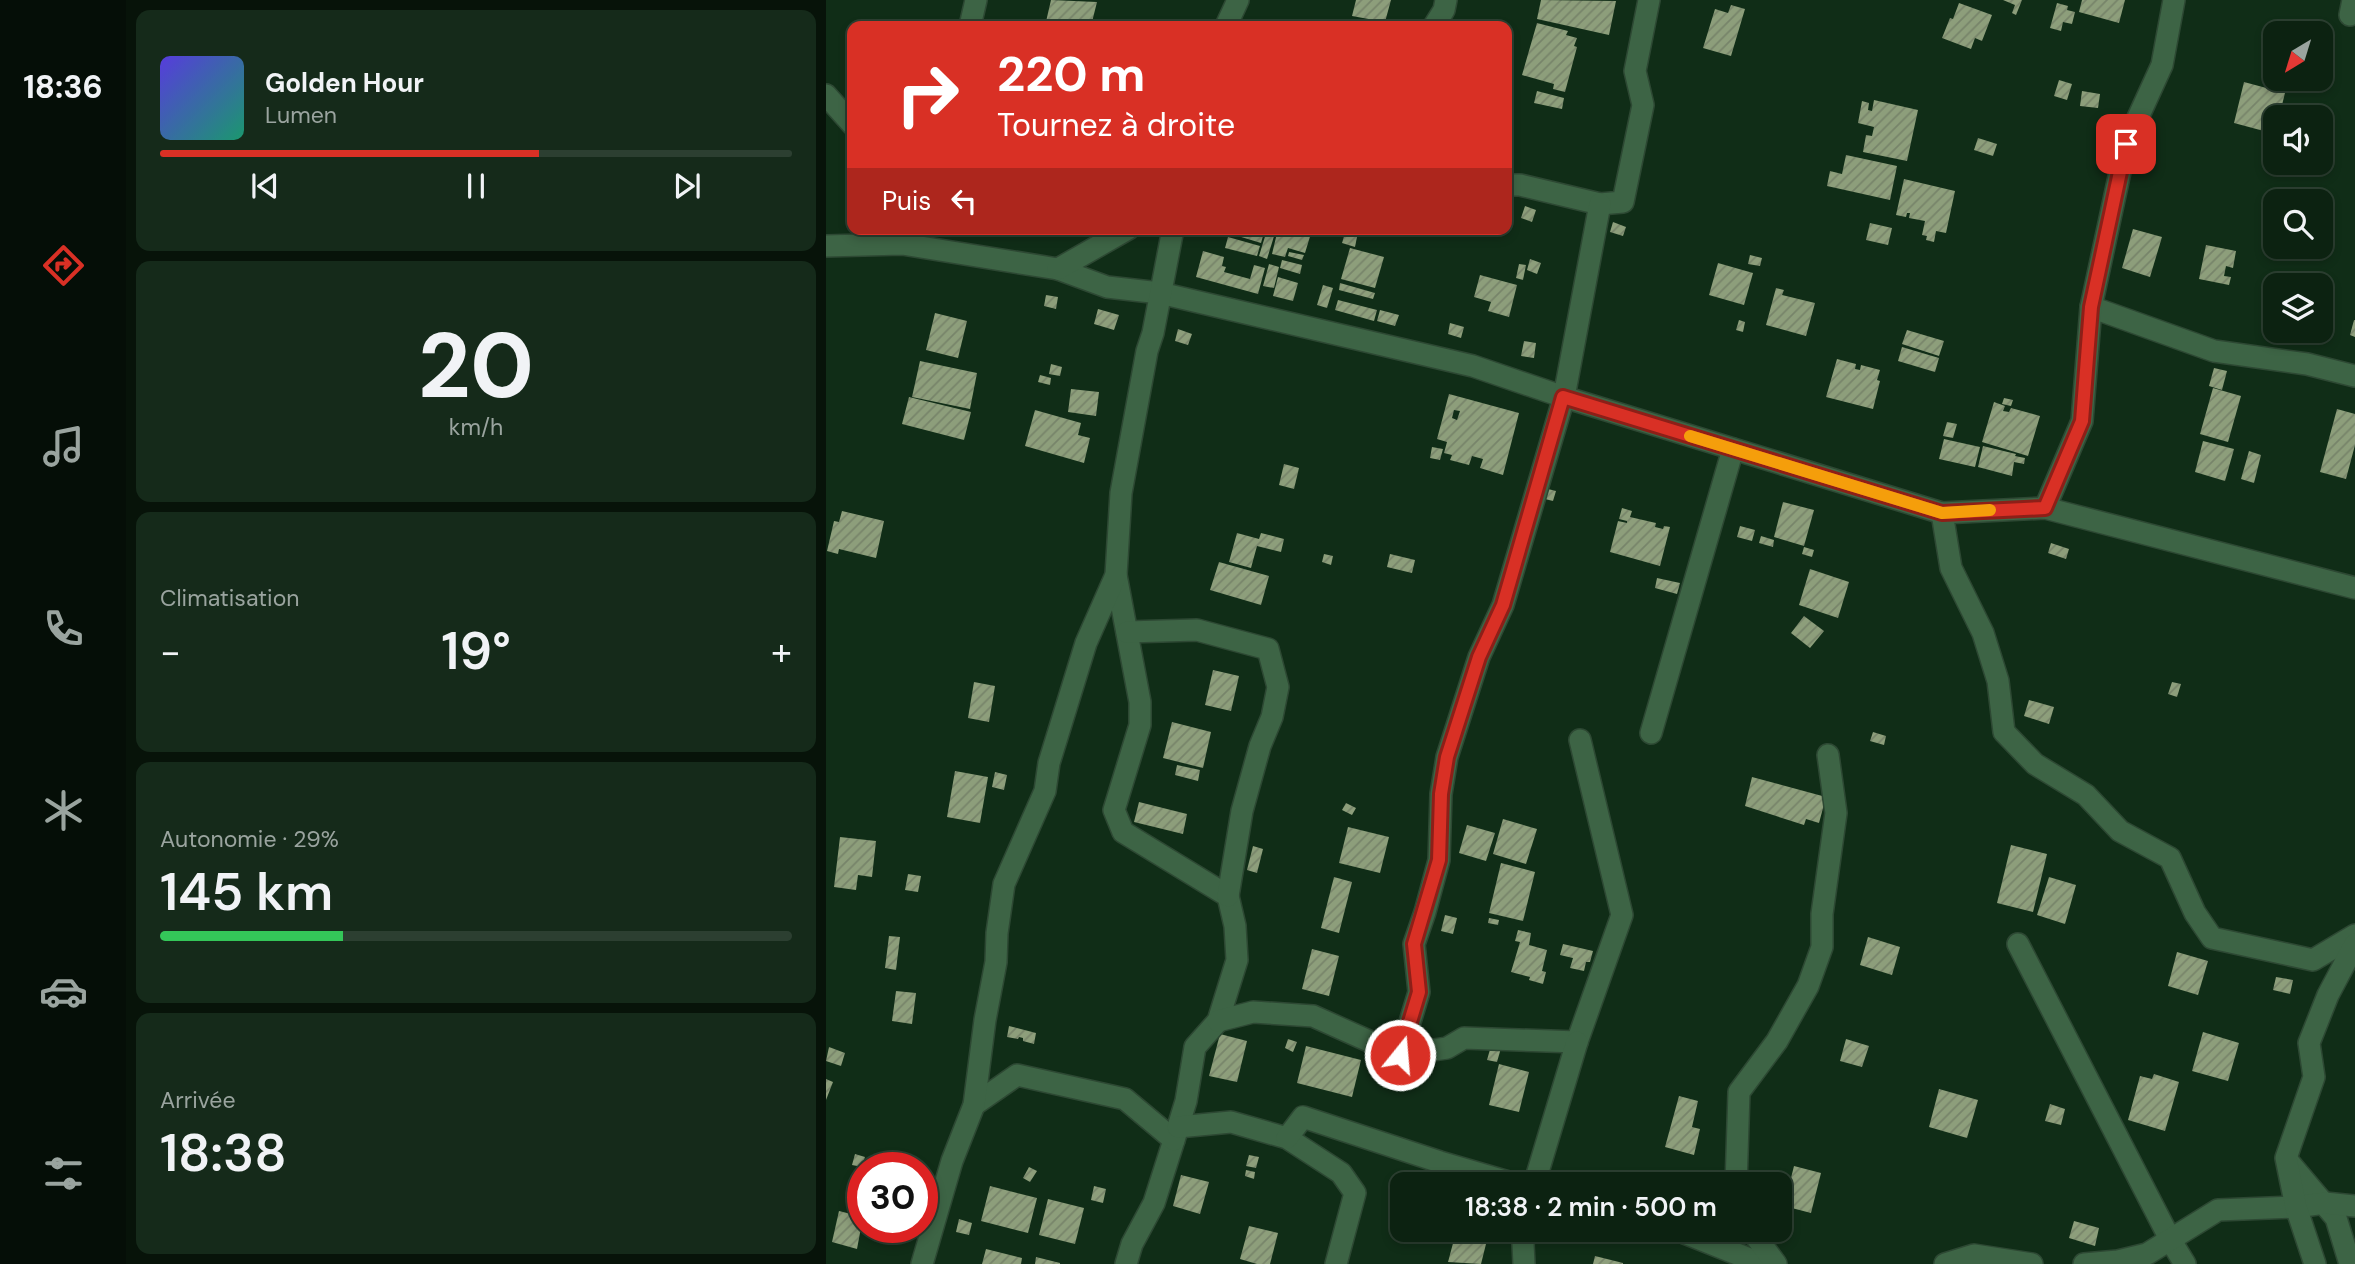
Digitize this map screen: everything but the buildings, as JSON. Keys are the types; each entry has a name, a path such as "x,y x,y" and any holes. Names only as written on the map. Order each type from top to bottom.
{"street":[{"path":"971,21 976,0"},
{"path":"1228,21 1238,0"},
{"path":"1512,185 1600,204 1623,202 1643,105 1635,71 1649,0"},
{"path":"2045,508 2082,421 2091,307 2126,144 2162,65 2174,0"},
{"path":"826,95 847,118"},
{"path":"1400,1055 1419,992 1414,944 1439,860 1441,794 1447,757 1479,657 1503,605 1563,397 1600,204"},
{"path":"1058,269 1118,235"},
{"path":"1172,235 1121,493 1116,575 1140,702 1140,725 1114,810 1123,832 1227,897"},
{"path":"826,246 867,237 1058,269 1107,287 1160,293 1473,366 1563,397 1942,513 2045,508 2355,588"},
{"path":"2091,307 2214,351 2307,364 2355,376"},
{"path":"1651,733 1734,449"},
{"path":"1942,513 1951,568 1983,633 1998,681 2004,732 2027,756 2035,764 2086,795 2120,831 2170,858 2195,913 2213,938 2313,960 2355,935"},
{"path":"922,1264 952,1161 974,1105 996,962 996,933 1004,884 1045,791 1049,763 1086,643 1116,575"},
{"path":"1126,1264 1132,1244 1154,1203 1186,1101 1195,1047 1218,1021 1237,960 1235,926 1227,897 1242,811 1260,747 1272,717 1278,687 1268,649 1197,630 1127,632"},
{"path":"1538,1172 1577,1042 1622,915 1580,740"},
{"path":"1736,1172 1739,1092 1777,1041 1808,986 1822,947 1822,914 1836,813 1828,755"},
{"path":"2018,944 2185,1264"},
{"path":"2312,1262 2296,1207 2286,1158 2314,1077 2309,1043 2328,995 2355,944"},
{"path":"1218,1021 1253,1012 1313,1016 1400,1055 1447,1048 1464,1038 1577,1042"},
{"path":"974,1105 1017,1076 1125,1099 1176,1133 1231,1122 1287,1138 1341,1173 1355,1193 1336,1264"},
{"path":"1287,1138 1303,1117 1475,1172"},
{"path":"2286,1158 2340,1208 2350,1264"},
{"path":"2084,1264 2118,1261 2137,1256 2171,1241 2218,1210 2340,1208"},
{"path":"2312,1262 2340,1208"},
{"path":"1523,1242 1524,1264"},
{"path":"1707,1242 1762,1264"},
{"path":"1760,1242 1776,1264"},
{"path":"1945,1264 1973,1255 2032,1264"}],"slow traffic":[{"path":"1690,436 1942,513 1990,510"}],"route":[{"path":"1400,1055 1419,992 1414,944 1439,860 1441,794 1447,757 1479,657 1503,605 1563,397 1942,513 2045,508 2082,421 2091,307 2126,144"}]}
